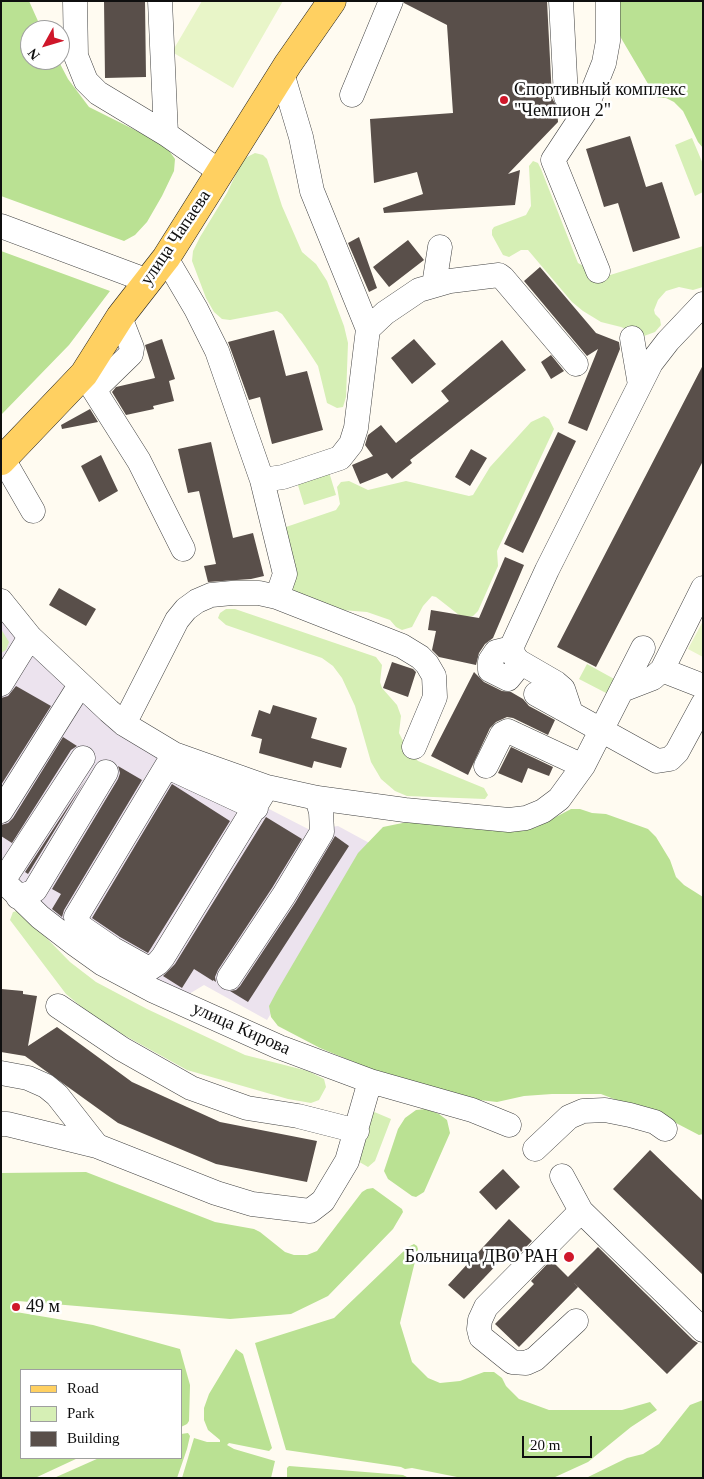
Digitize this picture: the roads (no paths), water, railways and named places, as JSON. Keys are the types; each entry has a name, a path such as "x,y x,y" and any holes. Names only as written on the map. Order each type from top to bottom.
{"main road":[{"name":"улица Чапаева","path":"2,460 89,382 120,317 166,258 282,73 332,1"}],"street":[{"path":"75,1 76,56 86,81 98,93 166,134 219,171"},
{"path":"160,1 166,134"},
{"path":"352,95 391,1"},
{"path":"562,1 566,97"},
{"path":"598,271 553,160 584,113 604,64 608,41 608,1"},
{"path":"262,480 283,477 340,458 351,444 356,428 368,329 312,191 300,137 282,73"},
{"path":"1,226 148,281"},
{"path":"434,285 440,247"},
{"path":"166,258 196,309 217,351 262,480 285,574 278,597"},
{"path":"368,329 385,313 419,290 450,281 499,275 576,364"},
{"path":"571,713 563,689 517,656 547,570 652,362 668,341 703,304"},
{"path":"632,338 640,386"},
{"path":"89,382 139,461 183,549"},
{"path":"2,460 33,511"},
{"path":"622,690 653,678 662,670 703,588"},
{"path":"124,724 177,620 186,609 197,601 211,595 232,592 259,593 278,597 402,646 420,657 434,676 435,697 414,747"},
{"path":"1,601 30,637 124,724 171,761 256,808"},
{"path":"1,684 30,637"},
{"path":"171,761 267,787 317,798 405,810 509,820 526,818 543,811 559,799 583,766 643,648"},
{"path":"662,670 703,686"},
{"path":"1,811 80,685"},
{"path":"536,694 657,761 670,759 677,752 703,704"},
{"path":"486,766 502,734 508,731 583,766"},
{"path":"83,758 7,886 30,893 35,890 106,772"},
{"path":"171,761 77,914 78,924 108,956 149,969 158,963 256,808 267,787"},
{"path":"228,978 284,895 322,832 321,812 317,798"},
{"name":"улица Кирова","path":"7,886 75,944 108,956 152,990 279,1047 370,1081 472,1110 509,1125"},
{"path":"58,1006 122,1049 192,1088 246,1108 298,1116 357,1131"},
{"path":"1,1073 28,1078 46,1086 57,1095 97,1146"},
{"path":"1,1124 97,1146 216,1193 252,1204 310,1211 323,1201 347,1161 370,1081"},
{"path":"535,1149 569,1116 583,1111 605,1110 630,1115 654,1122 665,1129"},
{"path":"562,1176 581,1211 699,1317"},
{"path":"576,1321 535,1360 526,1363 512,1362 481,1337 479,1329 480,1320 486,1308 581,1211"}],"place":[{"name":"Спортивный комплекс \"Чемпион 2\"","path":"504,100"},
{"name":"Больница ДВО РАН","path":"569,1257"},
{"name":"49 м","path":"16,1307"}]}
